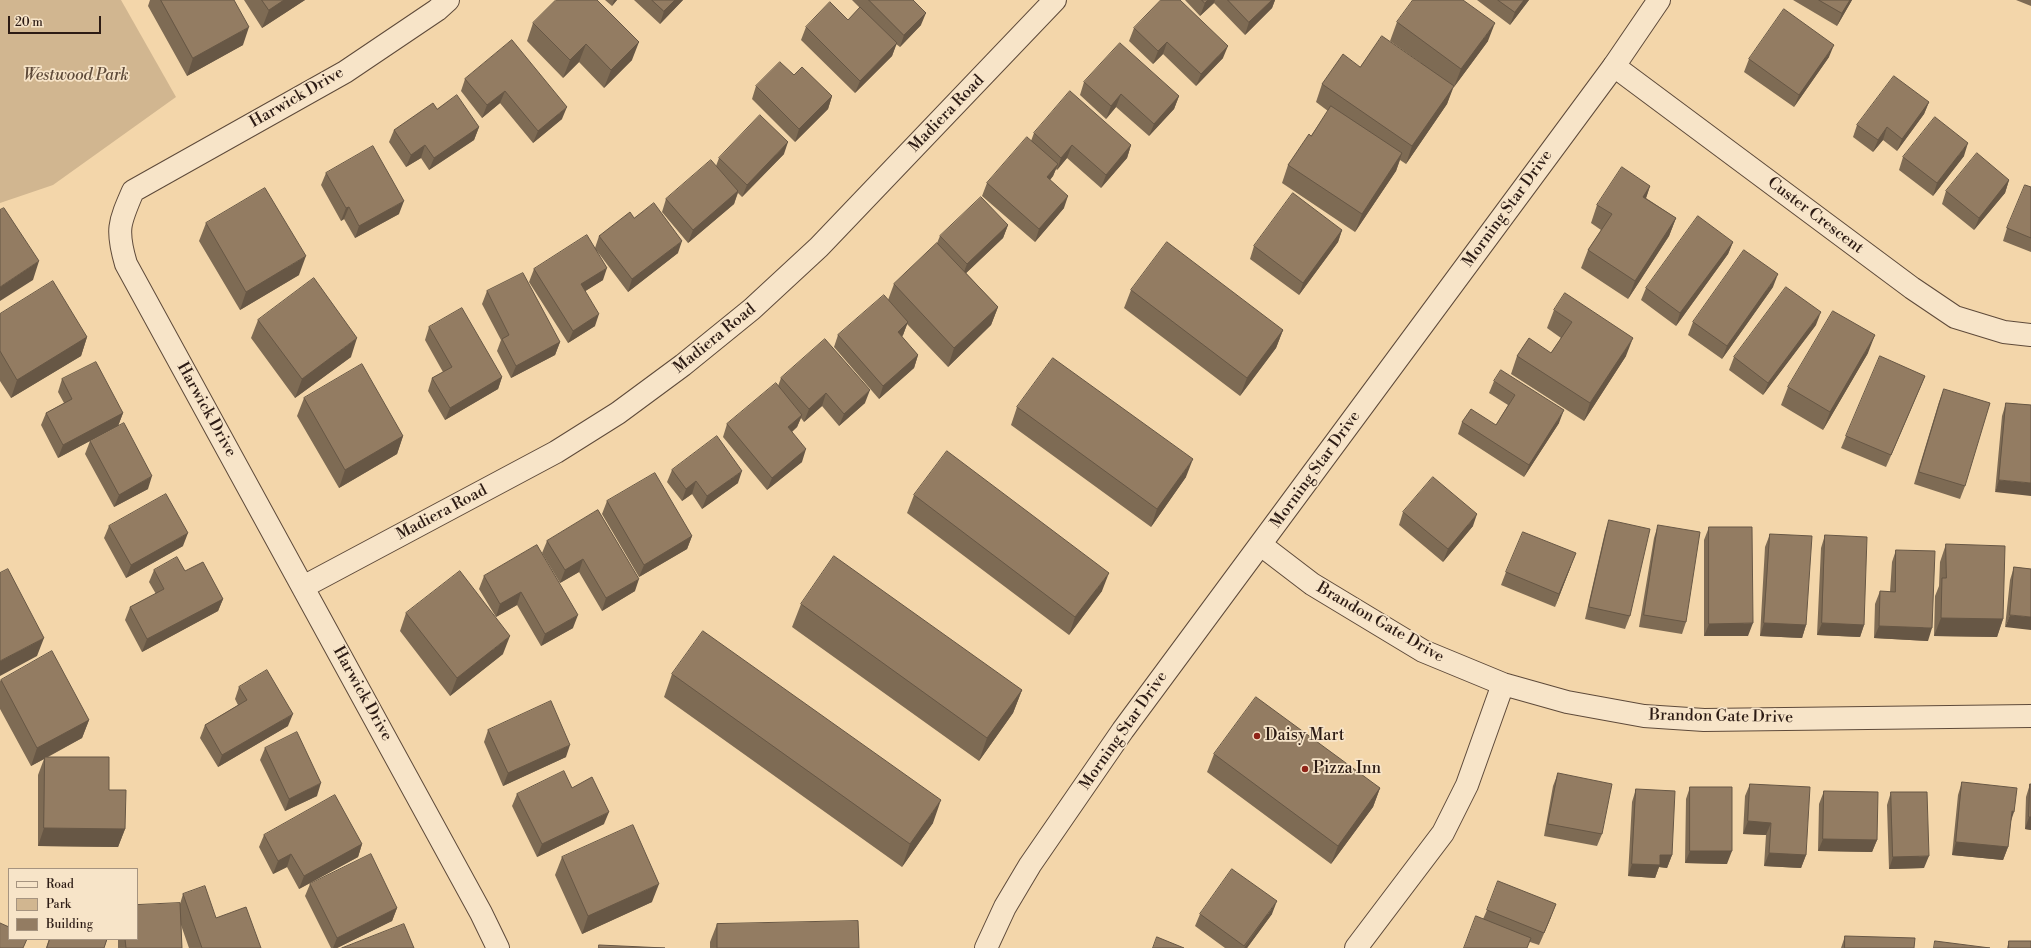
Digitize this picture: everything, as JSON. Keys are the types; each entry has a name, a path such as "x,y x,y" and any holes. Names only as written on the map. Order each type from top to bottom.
{"street":[{"name":"Harwick Drive","path":"448,0 436,10 345,72 133,191 122,216 119,240 126,264 481,913 498,948"},
{"name":"Madiera Road","path":"303,587 556,452 618,413 683,365 752,309 819,247 1055,0"},
{"name":"Morning Star Drive","path":"986,948 1005,907 1030,865 1123,730 1614,66 1659,0"},
{"name":"Custer Crescent","path":"1614,66 1912,288 1955,316 2004,332 2031,335"},
{"name":"Brandon Gate Drive","path":"1261,545 1312,584 1423,651 1503,684 1567,702 1644,716 1704,720 2031,716"},
{"path":"1356,948 1443,833 1467,785 1503,684"}],"green space":[{"name":"Westwood Park","path":"0,0 121,0 176,97 53,185 0,203"}],"building":[{"path":"161,0 234,0 249,27 193,58"},
{"path":"262,0 284,0 269,10"},
{"path":"556,0 597,0 639,42 611,70 586,44 570,60 533,23"},
{"path":"652,0 675,0 664,11"},
{"path":"869,0 913,0 926,13 904,35"},
{"path":"1161,0 1180,0 1228,46 1201,74 1167,42 1158,51 1134,28"},
{"path":"1228,0 1272,0 1249,22"},
{"path":"1413,0 1463,0 1495,23 1461,69 1397,22"},
{"path":"1498,0 1524,0 1515,12"},
{"path":"1819,0 1850,0 1842,13"},
{"path":"830,2 848,20 860,7 897,43 860,81 806,27"},
{"path":"1784,9 1834,45 1799,95 1749,59"},
{"path":"1382,36 1454,86 1412,146 1322,84 1343,54 1360,67"},
{"path":"512,40 567,107 538,131 505,91 487,105 465,79"},
{"path":"1120,43 1179,96 1154,124 1121,94 1111,106 1084,82"},
{"path":"780,62 794,75 802,67 832,96 799,129 756,86"},
{"path":"1894,76 1929,102 1902,139 1887,127 1878,140 1857,125"},
{"path":"1070,91 1131,145 1106,175 1072,145 1061,158 1034,133"},
{"path":"457,95 479,127 434,158 425,145 411,155 394,130 433,103 437,109"},
{"path":"1331,106 1402,153 1362,214 1288,165 1309,134 1311,136"},
{"path":"760,115 788,142 747,185 719,158"},
{"path":"1935,117 1968,143 1937,183 1903,157"},
{"path":"1027,137 1058,164 1047,177 1068,196 1039,229 987,183"},
{"path":"373,146 404,201 359,226 349,207 346,208 326,173"},
{"path":"1977,153 2009,180 1979,218 1946,191"},
{"path":"711,160 738,191 693,230 666,199"},
{"path":"1622,167 1650,186 1643,197 1676,218 1635,281 1588,250 1612,214 1597,205"},
{"path":"2025,185 2031,187 2031,238 2007,228"},
{"path":"265,188 306,256 246,292 206,223"},
{"path":"1293,193 1342,230 1303,283 1254,246"},
{"path":"981,197 1008,225 967,264 940,236"},
{"path":"654,203 682,241 632,279 599,236 630,212 634,218"},
{"path":"4,208 39,261 0,287 0,210"},
{"path":"1698,216 1733,242 1680,313 1646,288"},
{"path":"587,235 607,268 581,284 599,314 573,331 534,269"},
{"path":"1167,242 1283,330 1247,378 1131,290"},
{"path":"937,243 998,307 954,348 894,284"},
{"path":"1744,250 1778,274 1727,346 1693,322"},
{"path":"523,273 560,342 516,366 502,339 509,335 487,291"},
{"path":"314,278 357,338 302,379 258,320"},
{"path":"53,281 87,337 17,380 0,351 0,314"},
{"path":"1786,287 1821,312 1768,383 1734,357"},
{"path":"1565,293 1633,338 1590,403 1517,356 1529,338 1551,353 1572,322 1554,310"},
{"path":"884,295 908,322 898,332 918,355 883,386 838,335"},
{"path":"462,308 502,377 450,408 432,378 452,367 429,327"},
{"path":"1833,311 1875,335 1830,412 1788,387"},
{"path":"825,339 870,390 844,414 826,393 809,409 781,378"},
{"path":"1880,356 1925,376 1891,455 1846,436"},
{"path":"1053,358 1193,459 1157,509 1017,407"},
{"path":"96,362 123,413 63,445 46,413 72,399 62,379"},
{"path":"362,364 403,436 345,470 304,398"},
{"path":"1501,370 1564,410 1529,465 1462,422 1471,409 1496,425 1515,395 1494,381"},
{"path":"776,383 802,415 788,427 806,449 772,478 727,424"},
{"path":"1944,389 1990,403 1965,486 1919,472"},
{"path":"2006,403 2031,405 2031,483 1999,480"},
{"path":"124,423 152,476 119,495 90,441"},
{"path":"717,436 742,471 707,496 696,481 686,489 672,470"},
{"path":"947,451 1109,573 1075,617 914,495"},
{"path":"655,473 692,536 644,565 607,501"},
{"path":"1433,477 1477,514 1448,549 1403,512"},
{"path":"166,494 188,533 131,565 109,526"},
{"path":"598,510 639,579 606,598 583,559 565,570 547,541"},
{"path":"1609,520 1650,529 1630,616 1589,607"},
{"path":"1658,525 1700,532 1686,622 1644,615"},
{"path":"1709,527 1752,527 1753,623 1709,624"},
{"path":"1523,532 1576,553 1559,594 1506,572"},
{"path":"1770,534 1812,536 1806,625 1764,623"},
{"path":"1825,535 1867,537 1864,625 1822,623"},
{"path":"1946,544 2005,546 2003,619 1941,618 1942,578 1946,578"},
{"path":"537,545 578,615 545,634 521,592 500,604 484,576"},
{"path":"1896,550 1935,551 1932,628 1879,626 1880,591 1895,592"},
{"path":"834,556 1022,690 987,738 801,604"},
{"path":"177,557 185,571 203,562 223,599 147,639 130,607 164,589 154,570"},
{"path":"2014,567 2031,569 2031,617 2010,615"},
{"path":"8,569 44,638 0,661 0,573"},
{"path":"460,571 510,636 457,678 406,613"},
{"path":"703,631 941,800 910,844 672,674"},
{"path":"52,651 89,720 37,748 1,680"},
{"path":"267,670 293,714 222,755 205,725 247,700 239,687"},
{"path":"1256,697 1380,788 1338,846 1214,754"},
{"path":"551,701 570,745 508,773 488,730"},
{"path":"297,732 321,783 289,799 265,748"},
{"path":"45,757 109,757 109,790 126,790 125,829 44,828"},
{"path":"564,771 572,788 592,777 609,812 542,844 517,794"},
{"path":"1558,773 1612,784 1602,834 1548,824"},
{"path":"1962,782 2017,788 2014,812 2012,811 2008,847 1956,842"},
{"path":"1750,784 1810,787 1806,855 1769,853 1771,823 1748,821"},
{"path":"2030,784 2031,817 2029,817"},
{"path":"1690,787 1732,787 1732,851 1690,851"},
{"path":"1636,789 1675,791 1672,855 1660,855 1660,865 1632,864"},
{"path":"1824,791 1878,792 1877,840 1823,839"},
{"path":"1891,792 1927,792 1929,856 1893,857"},
{"path":"335,795 362,844 304,876 291,854 278,861 264,835"},
{"path":"633,825 659,884 588,916 562,857"},
{"path":"371,854 397,908 337,938 310,884"},
{"path":"1232,869 1277,901 1244,946 1200,914"},
{"path":"1498,881 1556,904 1544,933 1487,910"},
{"path":"205,886 216,918 246,907 261,948 202,948 183,894"},
{"path":"180,903 182,948 126,948 125,940 138,940 138,905"},
{"path":"1476,916 1531,938 1527,948 1464,948"},
{"path":"858,921 859,948 717,948 717,924"},
{"path":"0,923 8,927 8,940 27,940 23,948 0,948"},
{"path":"404,924 414,948 342,948"},
{"path":"1845,936 1915,938 1914,948 1845,948"},
{"path":"1157,937 1184,948 1153,948"},
{"path":"50,940 107,940 104,948 47,948"},
{"path":"1935,941 1990,948 1934,948"},
{"path":"2009,941 2031,941 2031,948 2009,948"},
{"path":"599,945 665,948 599,948"}],"place":[{"name":"Daisy Mart","path":"1257,736"},
{"name":"Pizza Inn","path":"1305,769"}]}
